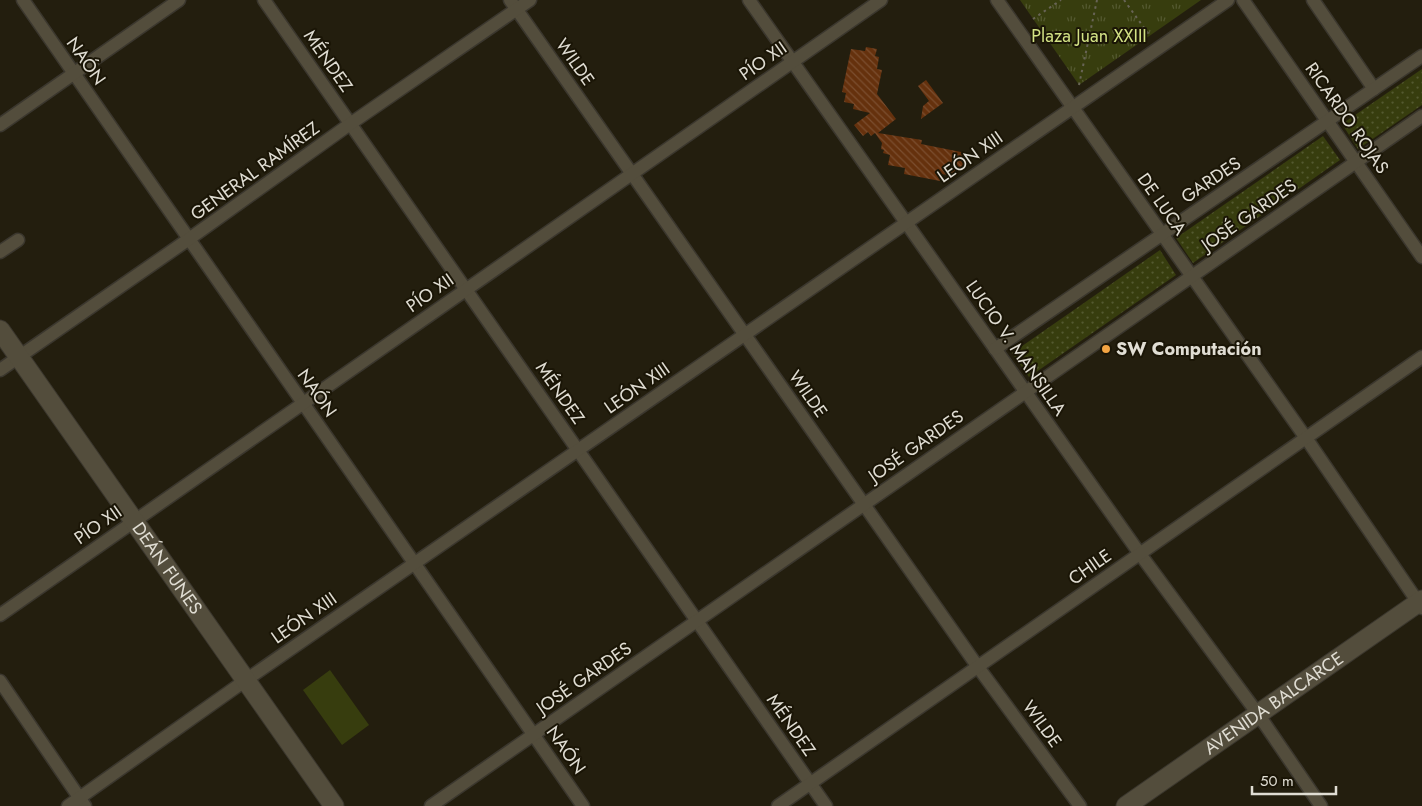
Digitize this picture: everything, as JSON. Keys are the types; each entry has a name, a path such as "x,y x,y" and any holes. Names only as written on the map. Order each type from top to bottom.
{"street":[{"name":"NAÓN","path":"23,0 583,806"},
{"path":"0,125 178,0"},
{"name":"MÉNDEZ","path":"264,0 826,806"},
{"name":"GENERAL RAMÍREZ","path":"0,370 189,239 514,4 530,0"},
{"name":"LUCIO V. MANSILLA","path":"749,0 1140,554 1261,718 1321,806"},
{"name":"PÍO XII","path":"0,615 881,0"},
{"name":"DE LUCA","path":"997,0 1306,438 1421,606"},
{"name":"LEÓN XIII","path":"68,806 82,802 246,680 1228,0"},
{"name":"RICARDO ROJAS","path":"1243,0 1422,257"},
{"path":"1314,0 1374,90"},
{"name":"WILDE","path":"514,4 978,667 1080,806"},
{"name":"GARDES","path":"996,349 1422,56"},
{"name":"JOSÉ GARDES","path":"431,806 1422,116"},
{"path":"0,252 18,240"},
{"name":"DEÁN FUNES","path":"0,330 334,806"},
{"name":"CHILE","path":"778,806 1422,357"},
{"name":"AVENIDA BALCARCE","path":"1126,806 1261,718 1421,606"},
{"path":"0,681 82,802"},
{"name":"AVENIDA BALCARCE","path":"1144,806 1261,718"}],"path":[{"path":"1033,19 1062,0"},
{"path":"1079,86 1097,0"},
{"path":"1124,0 1150,36"}],"green space":[{"name":"Plaza Juan XXIII","path":"1020,0 1201,0 1079,85"},
{"path":"1422,69 1422,105 1358,149 1342,124"},
{"path":"1323,136 1340,160 1193,263 1176,238"},
{"path":"1160,250 1176,275 1029,377 1012,353"},
{"path":"330,670 369,725 342,745 303,690"}],"building":[{"path":"866,47 877,49 875,56 879,57 877,69 882,70 877,94 896,119 878,133 922,140 921,144 966,153 963,168 948,175 941,174 940,181 904,174 905,168 888,165 890,155 883,153 884,150 881,149 882,143 875,133 871,136 868,132 863,136 854,125 870,113 853,109 854,104 844,102 846,93 842,92 851,49 865,51"},
{"path":"926,80 943,103 921,119 923,106 929,101 918,86"}],"place":[{"name":"SW Computación","path":"1106,349"}]}
